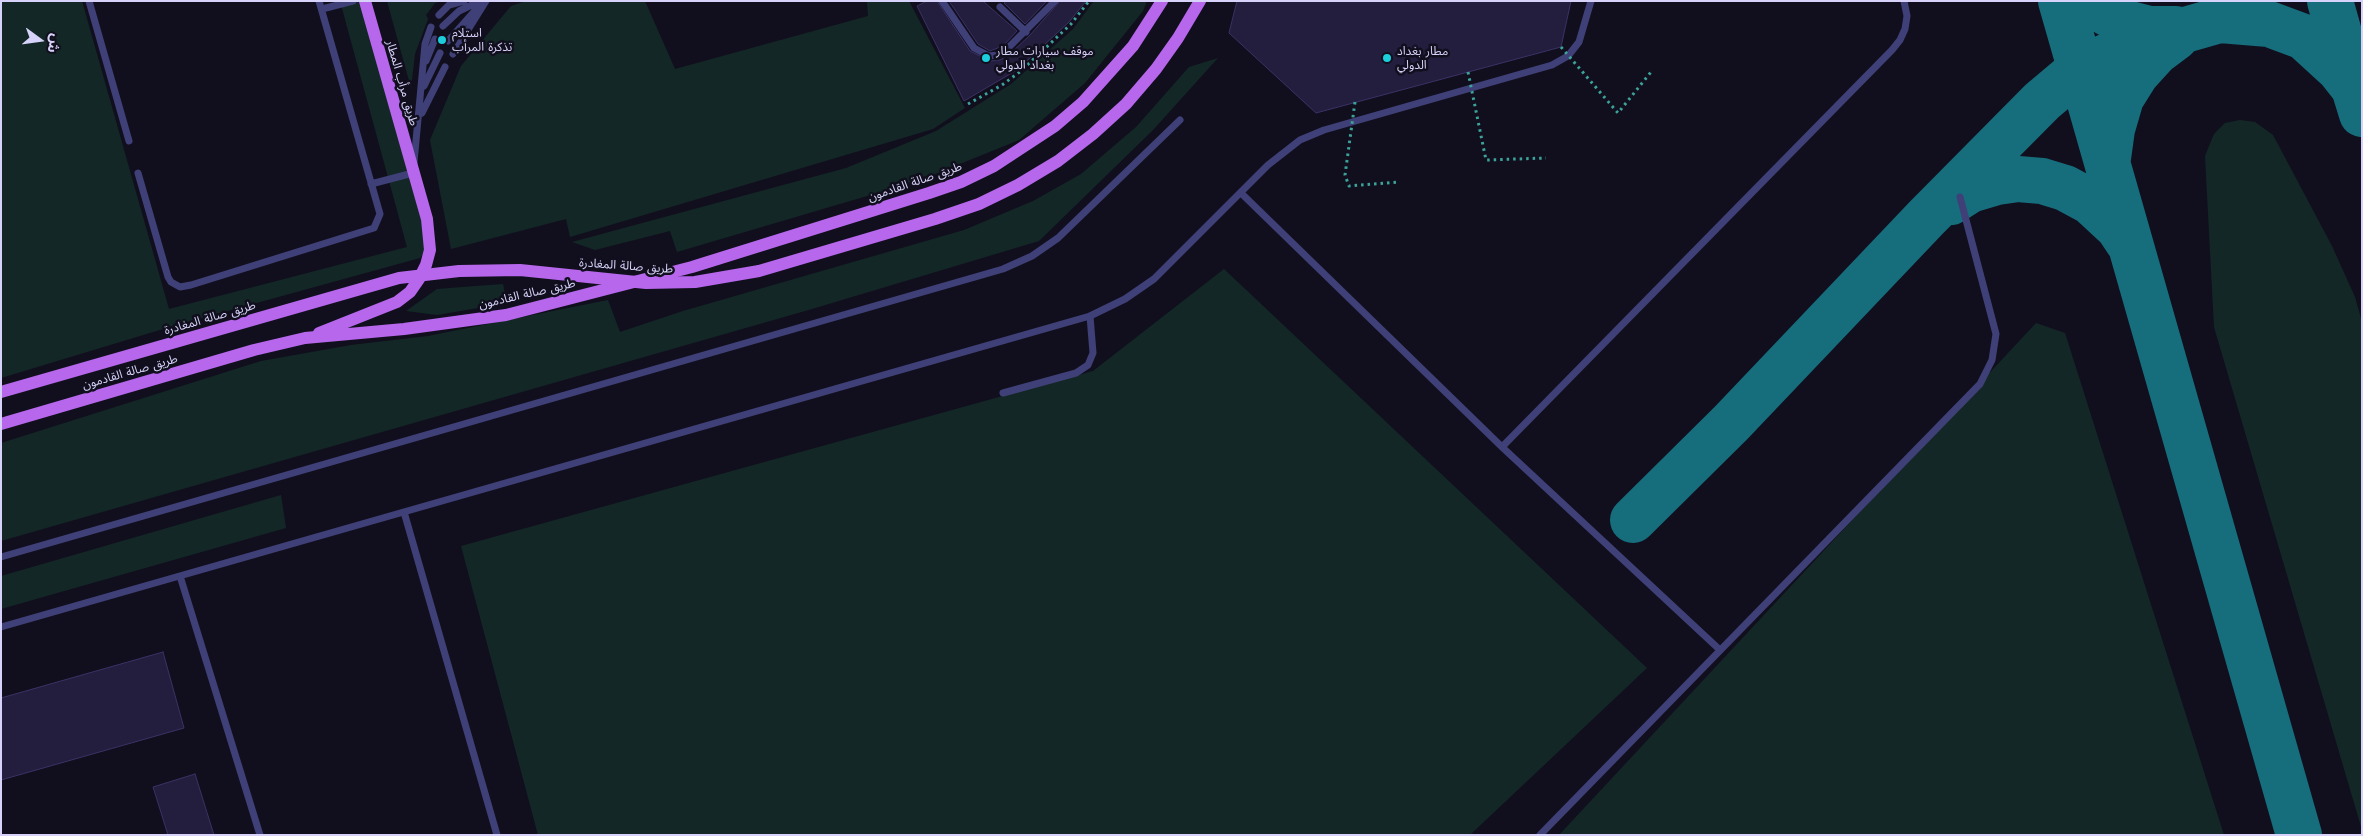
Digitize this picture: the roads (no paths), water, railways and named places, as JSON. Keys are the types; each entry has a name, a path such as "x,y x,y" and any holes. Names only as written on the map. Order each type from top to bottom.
{"main road":[{"name":"طريق مرأب المطار","path":"305,338 397,302 410,292 419,279 426,265 430,250 430,234 365,1"},
{"name":"طريق صالة القادمون","path":"1,424 254,350 305,338 404,329 506,315 692,266 929,194 961,182 994,166 1025,147 1082,102 1133,46 1162,1"},
{"name":"طريق صالة المغادرة","path":"1,392 400,278 459,271 520,270 646,283 695,282 759,271 935,219 979,204 1018,185 1058,161 1093,134 1126,104 1156,70 1200,1"}],"lane":[{"path":"89,1 129,141"},
{"path":"138,172 168,277 171,282 180,286 191,285 370,230 378,224 380,214 319,1"},
{"path":"322,9 353,1"},
{"path":"439,15 449,6 464,1"},
{"path":"443,26 459,11 480,1"},
{"path":"448,41 485,1"},
{"path":"453,54 485,1"},
{"path":"942,1 974,48 989,56 998,55 1026,32 1055,1"},
{"path":"1,627 1090,316 1125,300 1154,279 1278,155 1300,140 1312,134 1560,61 1579,42 1591,1"},
{"path":"1502,447 1892,50 1900,40 1905,29 1907,16 1904,1"},
{"path":"1000,7 1026,32"},
{"name":"طريق مرأب المطار","path":"413,173 420,118 425,44 431,27"},
{"path":"424,66 435,39"},
{"path":"422,90 440,53"},
{"path":"420,118 445,67"},
{"path":"1,557 1003,269 1032,256 1058,238 1180,120"},
{"path":"371,184 413,173"},
{"path":"1240,192 1502,447 1720,650"},
{"path":"1540,835 1970,394 1987,373 1995,347 1994,320 1960,197"},
{"path":"1003,393 1076,373 1088,365 1093,353 1090,316"},
{"path":"404,512 497,835"},
{"path":"180,576 260,835"}],"place":[{"name":"استلام تذكرة المرأب","path":"442,40"},
{"name":"موقف سيارات مطار بغداد الدولي","path":"986,58"},
{"name":"مطار بغداد الدولي","path":"1387,58"}]}
